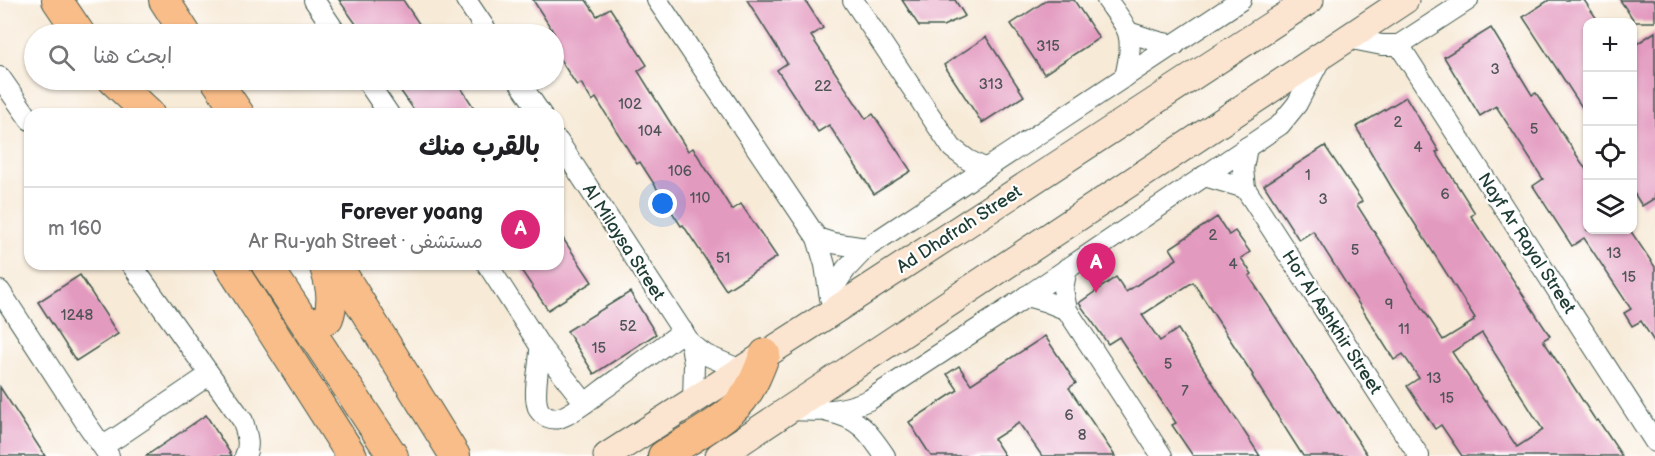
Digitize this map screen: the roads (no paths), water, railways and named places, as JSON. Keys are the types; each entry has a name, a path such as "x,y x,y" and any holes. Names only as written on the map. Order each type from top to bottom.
{"main road":[{"path":"57,0 73,24"},
{"path":"164,0 180,24"},
{"name":"Ad Dhafrah Street","path":"607,456 765,354 831,302 1310,0"},
{"path":"719,456 1405,0"},
{"path":"118,90 129,108"},
{"path":"123,90 142,108"},
{"path":"223,90 235,108"},
{"path":"233,270 352,456"},
{"path":"270,270 393,456"},
{"path":"304,320 317,323 328,318 332,306 331,288 326,270"},
{"path":"340,270 448,445 466,456"},
{"path":"663,456 731,411 751,387 765,354"}],"street":[{"path":"182,0 194,24"},
{"path":"314,0 330,24"},
{"path":"466,0 482,24"},
{"path":"657,0 817,238 825,265 831,302"},
{"path":"854,0 952,148 968,160 986,168"},
{"path":"1107,0 1128,32 1130,47 1125,77"},
{"path":"831,302 846,269 866,248 1241,0"},
{"path":"1347,38 1382,45 1399,45 1468,0"},
{"path":"1128,32 1175,45"},
{"name":"Nayf Ar Rayal Street","path":"1399,45 1655,442"},
{"path":"786,410 828,411 857,405 891,386 1280,125 1297,104 1323,54"},
{"path":"0,77 24,111"},
{"path":"232,90 242,108"},
{"path":"373,90 385,108"},
{"path":"525,90 537,108"},
{"path":"1204,176 1245,188 1243,169 1247,147"},
{"path":"944,196 953,168 952,148"},
{"name":"Al Milaysa Street","path":"564,150 687,338 706,355 741,370"},
{"name":"Hor Al Ashkhir Street","path":"1245,188 1419,456"},
{"path":"817,238 866,248"},
{"path":"1067,268 1063,289 1067,310 1162,456"},
{"path":"135,270 243,421 248,438 248,449 245,456"},
{"path":"491,270 540,346 585,402"},
{"path":"0,291 106,451 209,375"},
{"path":"1026,296 1067,310"},
{"path":"540,346 541,358 536,399 544,416 551,419 559,418 687,338"},
{"name":"Al Milaysa Street","path":"687,338 694,364 693,401"},
{"path":"871,436 876,409 882,396 891,386"},
{"path":"828,411 852,419 871,436 885,456"}],"place":[{"name":"Forever yoang","path":"1096,293"}]}
